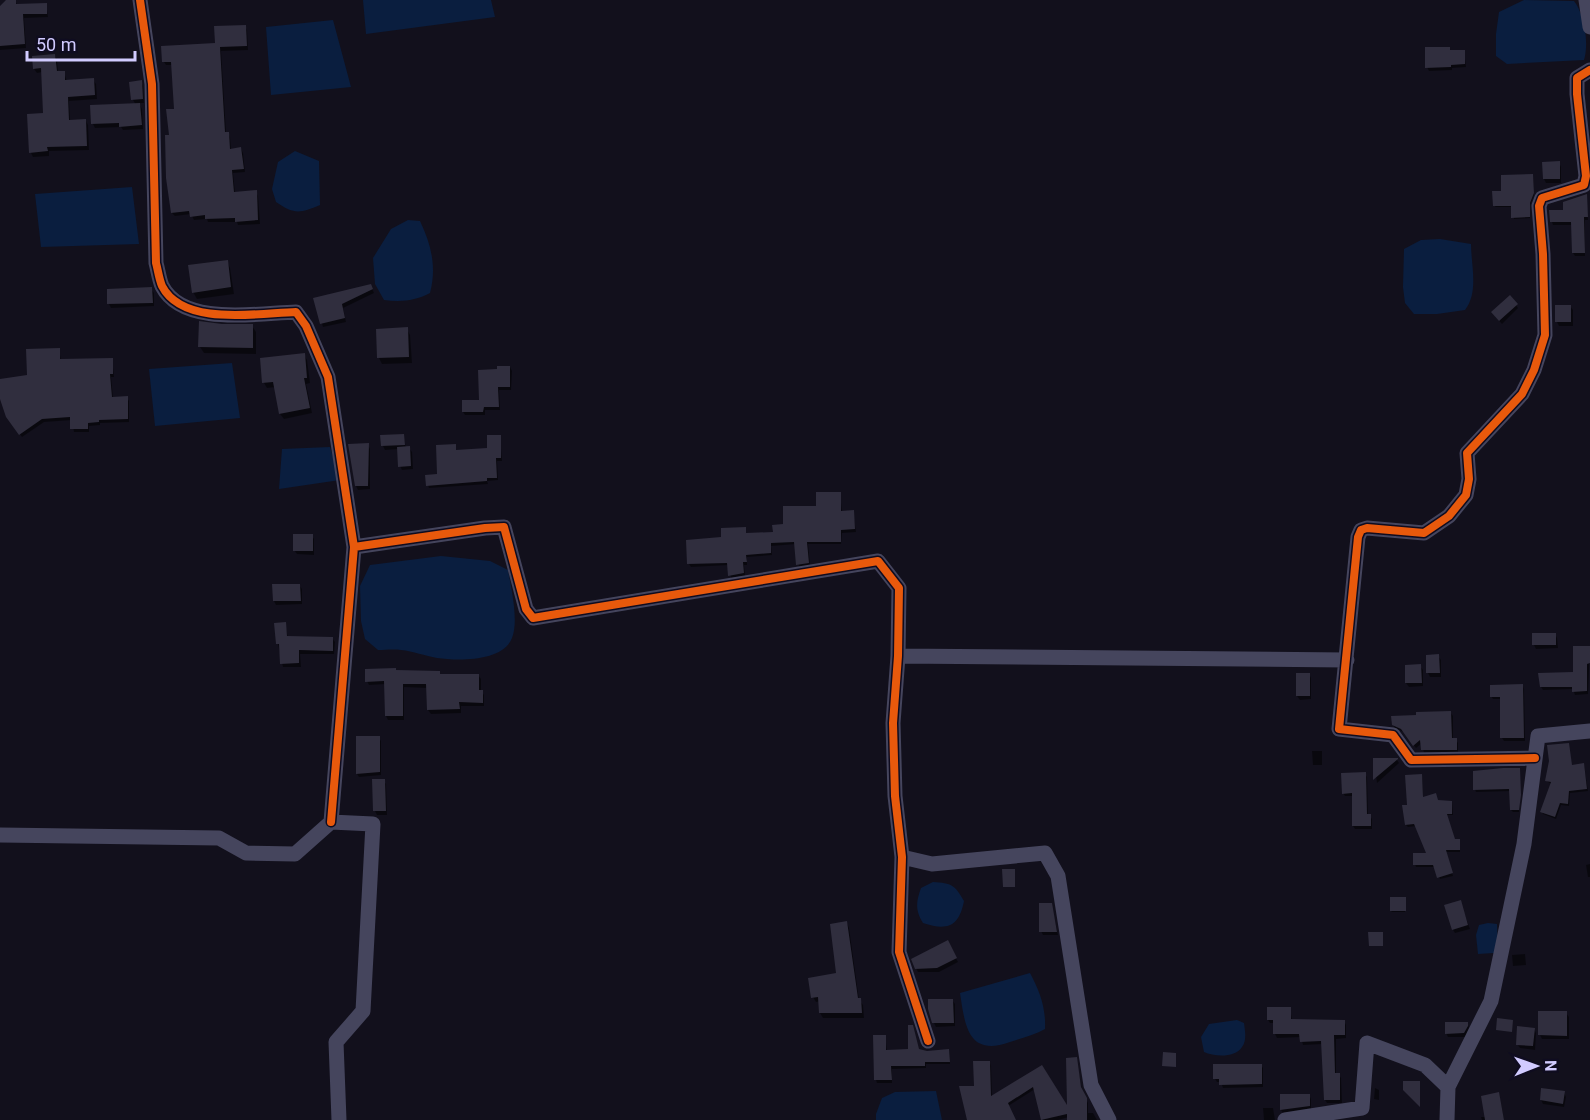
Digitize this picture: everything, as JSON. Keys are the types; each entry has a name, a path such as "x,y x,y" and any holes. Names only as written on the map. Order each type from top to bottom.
{"street":[{"path":"0,835 219,838 246,853 295,854 331,822 354,547 346,501 342,454 328,377 306,326 296,312 220,315 200,313 183,307 163,286 156,263 152,84 140,0"},
{"path":"1586,0 1590,27"},
{"path":"1535,758 1411,760 1393,735 1339,729 1358,537 1361,530 1368,528 1424,533 1449,516 1466,495 1469,479 1467,453 1522,394 1534,370 1545,335 1544,254 1539,206 1542,198 1584,185 1586,176 1576,94 1577,78 1590,70"},
{"path":"354,547 504,527 526,609 533,618 878,561 899,588 898,656 893,723 895,796 902,857 899,952 928,1041"},
{"path":"898,656 1347,660"},
{"path":"1447,1120 1448,1087 1491,1001 1524,844 1538,736 1590,731"},
{"path":"331,822 373,824 363,1011 336,1042 339,1120"},
{"path":"902,857 932,864 1045,853 1058,876 1091,1085 1109,1120"},
{"path":"1285,1120 1362,1108 1367,1043 1425,1065 1448,1087"}],"water":[{"path":"363,0 491,0 495,17 366,34"},
{"path":"1524,0 1574,1 1581,14 1585,30 1584,60 1507,64 1496,56 1499,12"},
{"path":"333,20 351,87 271,95 266,27"},
{"path":"295,151 319,161 320,205 302,211 293,211 276,202 272,189 278,162"},
{"path":"132,187 139,244 41,247 35,194"},
{"path":"408,220 420,221 430,247 433,274 430,293 408,300 384,300 375,284 373,258 391,229"},
{"path":"1440,239 1471,244 1472,295 1465,310 1414,314 1405,303 1404,249 1421,240"},
{"path":"232,363 240,418 155,426 149,369"},
{"path":"330,447 340,480 279,489 282,449"},
{"path":"441,556 490,561 508,570 515,623 512,638 507,646 490,656 456,660 410,651 378,650 365,639 361,621 360,586 370,565"},
{"path":"933,882 952,886 964,901 959,917 951,925 939,927 923,923 919,914 917,902 921,888"},
{"path":"1497,924 1498,948 1494,953 1478,954 1476,935 1479,925"},
{"path":"1030,973 1042,1000 1045,1029 996,1046 977,1042 967,1027 960,993"},
{"path":"1237,1020 1244,1023 1245,1032 1245,1041 1239,1051 1224,1056 1204,1052 1201,1037 1209,1024"},
{"path":"936,1091 942,1120 876,1120 882,1098 895,1092"}],"building":[{"path":"6,0 16,0 16,4 47,3 47,14 23,14 25,44 0,46 0,6"},
{"path":"246,25 247,46 220,47 225,132 229,132 230,149 241,147 244,169 232,170 234,192 257,190 258,220 235,222 235,218 205,219 205,215 190,217 189,211 171,213 166,178 165,135 169,135 166,109 174,109 171,62 162,62 161,46 215,43 214,26"},
{"path":"1425,47 1450,47 1450,50 1465,50 1465,64 1425,68"},
{"path":"55,54 57,71 65,71 65,80 94,78 95,95 68,97 69,120 86,119 87,146 47,147 48,151 29,153 27,114 43,113 41,68 33,69 32,56"},
{"path":"142,80 143,99 131,100 129,82"},
{"path":"140,103 142,125 119,127 119,123 91,124 90,105"},
{"path":"1560,161 1560,179 1543,179 1542,162"},
{"path":"1533,174 1534,193 1530,203 1530,217 1511,218 1511,206 1493,206 1492,191 1501,191 1501,175"},
{"path":"1587,194 1588,217 1584,217 1585,253 1572,253 1571,222 1550,222 1549,210 1563,210 1563,202"},
{"path":"228,260 231,287 192,293 188,265"},
{"path":"371,284 373,289 342,304 345,318 320,324 313,298"},
{"path":"152,287 153,303 107,304 107,289"},
{"path":"1510,295 1518,304 1499,321 1491,312"},
{"path":"1555,305 1571,305 1571,322 1555,322"},
{"path":"199,321 253,324 253,348 198,347"},
{"path":"408,327 409,357 377,358 376,329"},
{"path":"60,348 60,359 113,358 113,374 110,374 112,397 128,396 128,419 99,420 99,422 88,423 88,429 70,429 70,417 42,419 19,435 6,417 0,399 0,379 27,375 26,349"},
{"path":"305,353 307,378 304,378 310,408 279,414 273,382 262,383 260,358"},
{"path":"497,366 510,366 510,387 498,387 499,407 484,407 483,412 462,412 462,400 479,400 478,370 497,369"},
{"path":"404,434 405,445 381,446 380,435"},
{"path":"487,435 501,435 501,458 496,458 497,478 487,478 487,481 426,486 425,475 437,474 436,445 456,444 456,450 487,448"},
{"path":"369,443 368,486 355,486 348,444"},
{"path":"410,446 411,466 398,467 397,447"},
{"path":"816,492 841,492 841,511 854,510 855,529 841,530 841,542 807,542 809,563 796,565 794,542 771,543 771,553 746,555 747,562 743,562 744,573 728,576 727,563 687,564 686,540 721,537 721,528 746,527 746,533 773,532 772,525 783,524 783,506 816,506"},
{"path":"293,534 313,534 313,551 293,551"},
{"path":"272,584 300,584 301,601 273,601"},
{"path":"286,622 287,636 333,637 333,651 299,650 299,663 280,664 279,644 276,644 274,623"},
{"path":"1532,633 1556,633 1556,645 1532,645"},
{"path":"1573,646 1590,646 1587,691 1572,692 1572,687 1540,687 1538,673 1573,672"},
{"path":"1439,654 1440,673 1426,673 1426,655"},
{"path":"1421,664 1422,683 1405,683 1405,665"},
{"path":"396,668 396,670 440,671 440,674 479,674 479,690 483,690 483,703 459,702 460,709 427,710 426,684 403,684 403,716 385,716 384,681 365,682 365,669"},
{"path":"1296,673 1310,673 1310,696 1296,696"},
{"path":"1523,684 1524,738 1500,738 1500,697 1490,697 1490,685"},
{"path":"1451,711 1452,738 1457,738 1457,750 1421,750 1420,740 1413,746 1401,729 1392,725 1391,716 1416,715 1416,712"},
{"path":"356,736 380,736 380,772 356,774"},
{"path":"1569,743 1572,765 1584,763 1587,789 1569,791 1568,804 1560,803 1555,817 1540,812 1551,782 1545,781 1549,761 1547,745"},
{"path":"1373,758 1398,758 1398,759 1373,780"},
{"path":"1520,768 1519,810 1510,810 1509,789 1473,790 1473,771"},
{"path":"1366,772 1367,814 1371,814 1371,826 1352,826 1352,793 1342,794 1341,773"},
{"path":"1422,774 1423,797 1436,793 1438,800 1452,801 1452,814 1447,814 1455,839 1460,839 1460,850 1446,850 1453,873 1437,878 1433,865 1413,865 1413,853 1426,853 1414,824 1405,825 1402,805 1407,805 1405,775"},
{"path":"372,779 385,779 386,811 373,811"},
{"path":"1002,869 1015,869 1015,887 1003,887"},
{"path":"1390,897 1406,897 1406,911 1390,911"},
{"path":"1461,900 1468,925 1452,930 1444,905"},
{"path":"1039,903 1052,903 1057,932 1039,932"},
{"path":"847,921 862,1013 819,1013 818,997 811,998 808,978 836,973 830,924"},
{"path":"1368,932 1383,932 1383,946 1369,946"},
{"path":"948,940 957,958 937,968 915,969 911,959"},
{"path":"928,999 953,999 954,1023 932,1023"},
{"path":"1267,1007 1291,1007 1291,1019 1345,1020 1345,1035 1334,1035 1335,1073 1340,1073 1340,1100 1324,1100 1321,1041 1300,1042 1299,1034 1273,1034 1273,1020 1267,1020"},
{"path":"1538,1011 1567,1011 1567,1036 1538,1035"},
{"path":"1497,1018 1513,1020 1512,1032 1496,1030"},
{"path":"1445,1022 1468,1022 1468,1026 1464,1033 1445,1034"},
{"path":"908,1025 913,1025 919,1049 927,1051 949,1049 950,1062 925,1062 925,1066 891,1066 892,1080 874,1080 873,1035 886,1035 886,1050 908,1049"},
{"path":"1517,1026 1535,1028 1533,1046 1516,1045"},
{"path":"1163,1052 1176,1053 1176,1067 1162,1066"},
{"path":"1077,1057 1081,1087 1087,1098 1087,1120 1067,1120 1067,1114 1041,1120 1033,1087 1008,1103 1016,1120 967,1120 959,1086 974,1086 973,1061 990,1061 991,1096 1042,1065 1067,1105 1066,1058"},
{"path":"1213,1064 1262,1064 1262,1084 1219,1085 1219,1079 1213,1079"},
{"path":"1403,1081 1420,1081 1420,1107 1403,1090"},
{"path":"1541,1088 1565,1091 1563,1104 1540,1100"},
{"path":"1499,1092 1504,1120 1485,1120 1481,1096"},
{"path":"1280,1094 1310,1094 1310,1106 1280,1110"}],"cycle path":[{"path":"140,0 152,84 156,263 162,286 172,299 186,308 204,313 242,315 296,312 306,326 328,377 354,547 331,822"},
{"path":"1535,758 1411,760 1393,735 1339,729 1358,537 1361,530 1367,528 1424,533 1449,516 1466,495 1469,479 1467,453 1522,394 1534,370 1545,335 1539,206 1542,198 1584,185 1586,176 1577,78 1590,70"},
{"path":"354,547 504,527 526,609 533,618 878,561 899,588 898,656 893,723 895,796 902,857 899,952 928,1041"}]}
